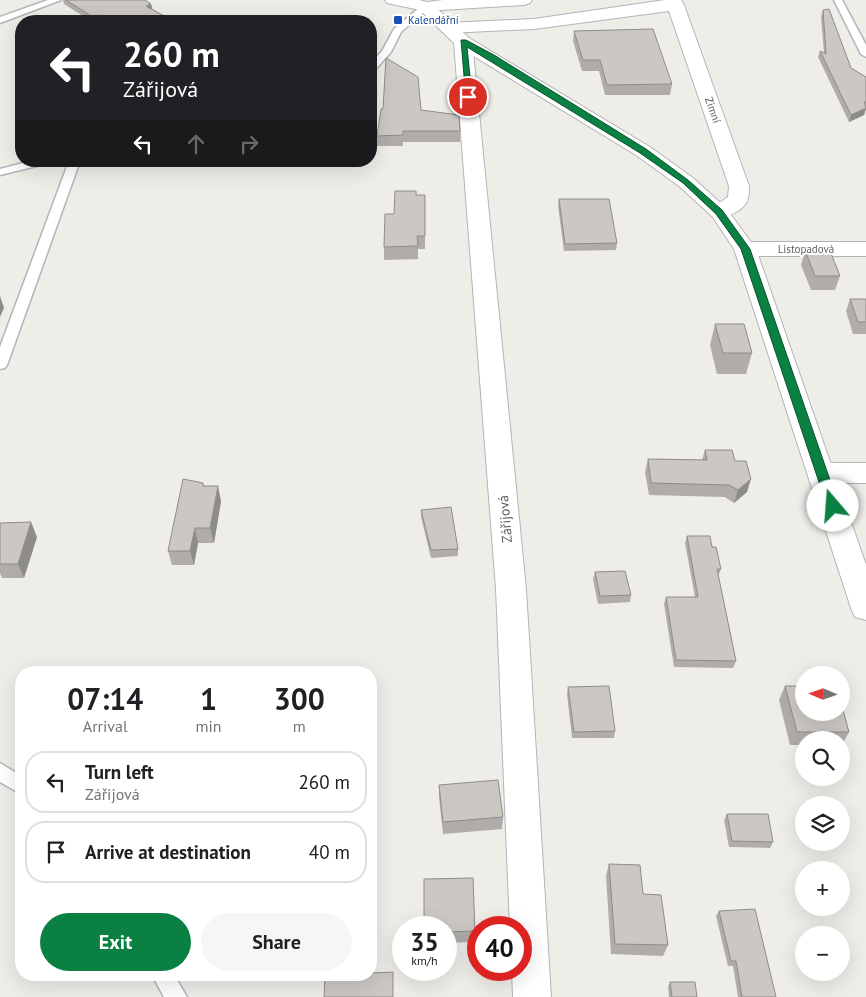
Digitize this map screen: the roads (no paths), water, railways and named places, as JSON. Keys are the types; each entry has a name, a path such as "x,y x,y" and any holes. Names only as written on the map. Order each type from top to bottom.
{"street":[{"path":"393,0 425,6 524,0"},
{"path":"456,35 486,28 542,24 675,3"},
{"name":"Zimní","path":"675,3 739,186 738,199 732,205 719,212"},
{"path":"425,6 456,35 643,151 686,182 719,212 745,249 866,608"},
{"name":"Zářijová","path":"456,35 511,589 532,997"},
{"name":"Listopadová","path":"745,249 866,249"},
{"path":"822,473 866,473"}],"lane":[{"path":"0,20 57,0"},
{"path":"838,0 866,54"},
{"path":"377,65 397,31 425,6"},
{"path":"0,172 20,167"},
{"path":"0,365 73,167"},
{"path":"0,771 15,782"},
{"path":"166,981 176,997"}],"place":[{"name":"Kalendářní","path":"398,20"}]}
